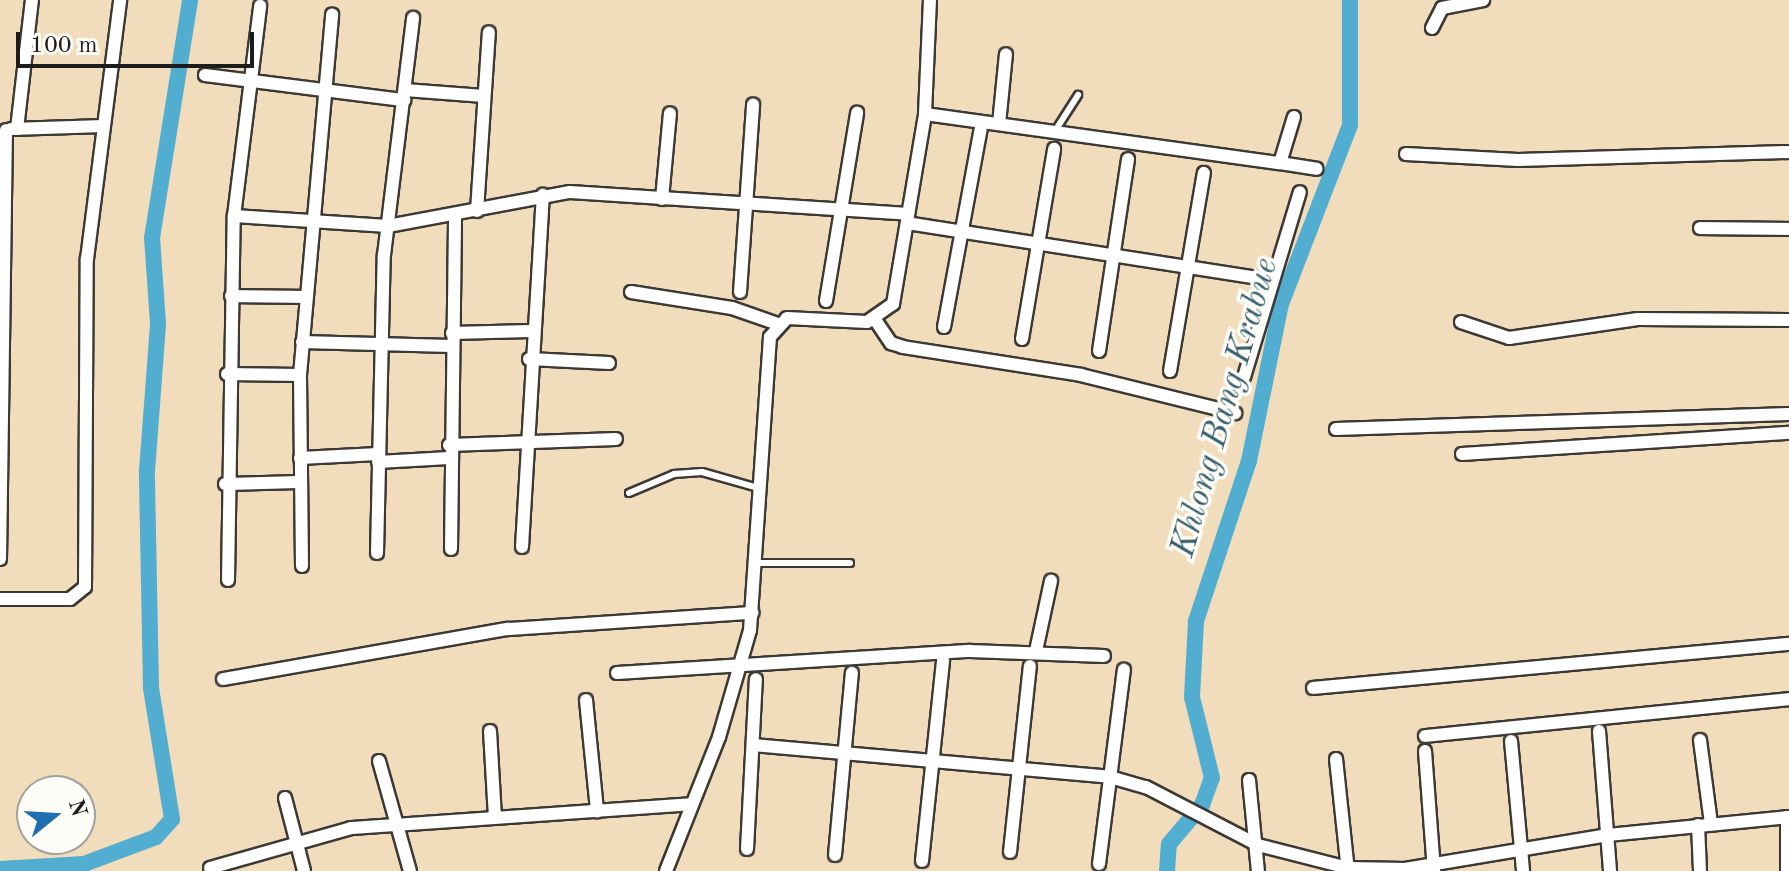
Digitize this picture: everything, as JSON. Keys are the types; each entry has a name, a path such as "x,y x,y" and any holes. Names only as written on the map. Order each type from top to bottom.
{"street":[{"path":"0,559 8,129 32,0"},
{"path":"0,599 70,599 85,587 87,259 120,0"},
{"path":"666,871 742,665 758,563 766,354 778,324 791,317 876,321 893,304 925,114 930,0"},
{"path":"1432,28 1442,8 1483,0"},
{"path":"228,580 225,484 234,216 260,6"},
{"path":"302,566 300,375 311,221 332,14"},
{"path":"377,553 379,347 388,226 413,18"},
{"path":"477,211 489,32"},
{"path":"999,124 1006,54"},
{"path":"205,75 324,95 484,96"},
{"path":"740,292 749,200 753,104"},
{"path":"662,199 670,113"},
{"path":"826,301 857,113"},
{"path":"925,114 1317,169"},
{"path":"1280,163 1294,117"},
{"path":"8,129 104,126"},
{"path":"944,327 981,128"},
{"path":"1022,339 1054,149"},
{"path":"1406,154 1518,160 1789,152"},
{"path":"1099,351 1117,253 1128,159"},
{"path":"1170,371 1204,173"},
{"path":"1244,377 1300,192"},
{"path":"234,216 388,226 477,211 543,195 749,200 907,218 1271,280"},
{"path":"522,547 530,331 543,195"},
{"path":"451,549 449,452 455,214"},
{"path":"1700,228 1789,229"},
{"path":"631,292 732,308 778,324"},
{"path":"231,296 305,297"},
{"path":"1461,322 1509,338 1638,319 1789,320"},
{"path":"876,321 883,336 903,347 1081,375 1235,413"},
{"path":"302,342 379,347 530,331"},
{"path":"529,359 609,363"},
{"path":"227,374 300,375"},
{"path":"1336,429 1789,414"},
{"path":"1462,454 1789,433"},
{"path":"300,458 378,458 524,442 616,439"},
{"path":"225,484 301,482"},
{"path":"1036,651 1051,581"},
{"path":"223,679 508,629 752,613"},
{"path":"1313,688 1789,644"},
{"path":"617,673 1036,651 1104,656"},
{"path":"922,861 943,660"},
{"path":"1010,852 1030,666"},
{"path":"1099,864 1124,670"},
{"path":"835,855 852,673"},
{"path":"747,849 756,679"},
{"path":"1425,736 1789,699"},
{"path":"586,700 597,811"},
{"path":"490,731 495,818"},
{"path":"1599,731 1610,871"},
{"path":"1700,740 1704,824 1700,871"},
{"path":"1511,741 1523,871"},
{"path":"753,745 1020,763 1110,777 1164,796 1258,845 1348,869 1434,868 1608,835 1788,817 1787,871"},
{"path":"1425,751 1434,868"},
{"path":"1336,759 1348,869"},
{"path":"379,761 410,871"},
{"path":"1249,780 1258,845 1258,871"},
{"path":"285,798 304,871"},
{"path":"210,868 297,843 397,824 691,804"}],"lane":[{"path":"1055,131 1078,95"},
{"path":"629,493 674,474 702,472 728,474 761,490"},
{"path":"758,563 850,563"}],"waterway":[{"path":"0,869 84,864 156,837 172,819 151,688 147,471 158,323 152,238 190,0"},
{"name":"Khlong Bang Krabue","path":"1167,871 1169,844 1202,805 1212,778 1192,697 1196,621 1249,461 1281,304 1350,125 1350,0"}]}
